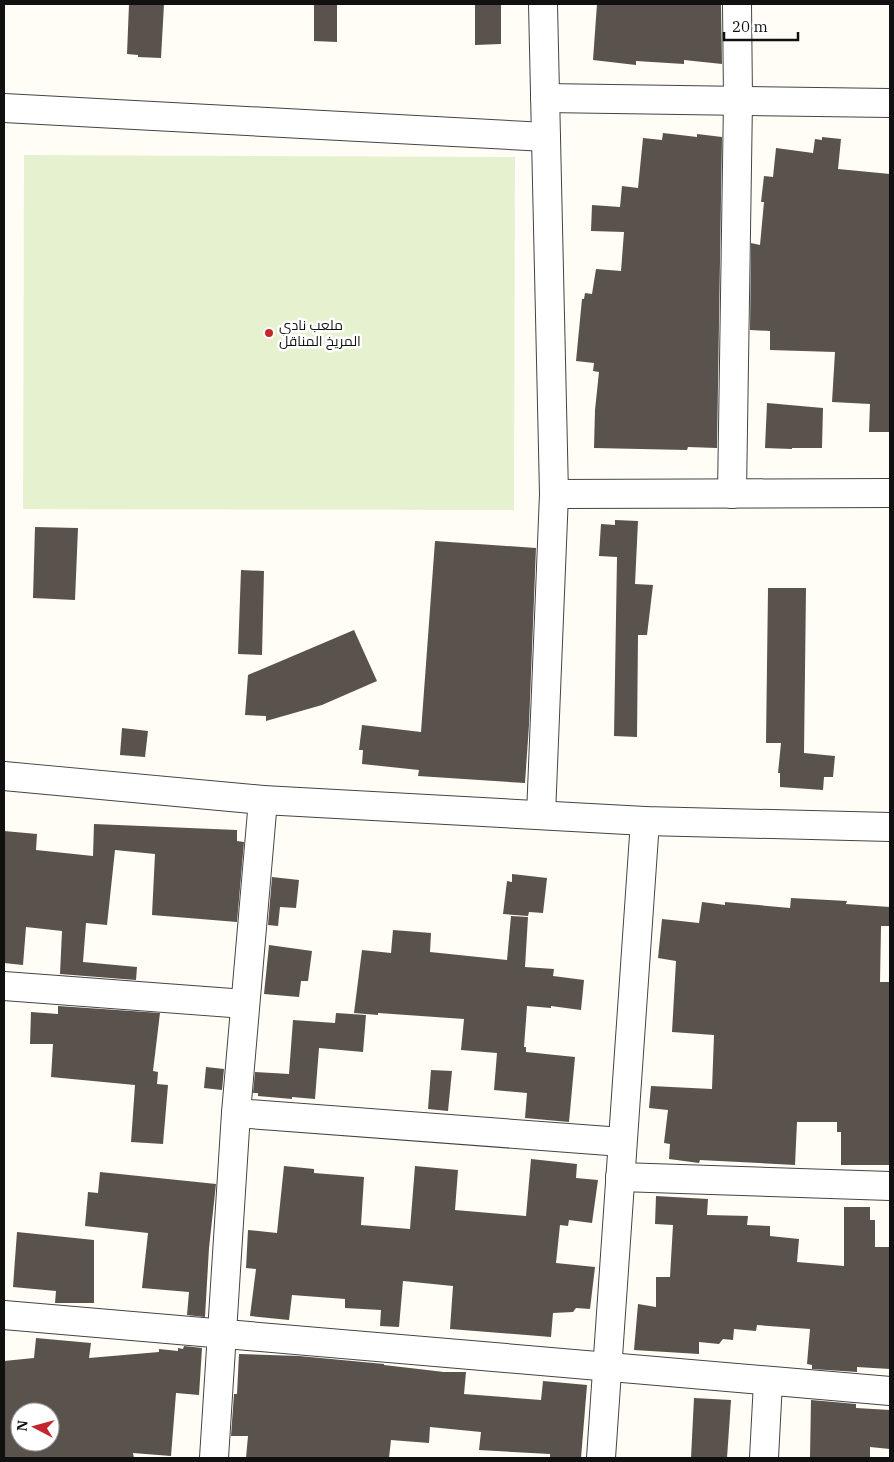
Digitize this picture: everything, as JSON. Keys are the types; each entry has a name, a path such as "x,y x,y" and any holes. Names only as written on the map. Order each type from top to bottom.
{"street":[{"path":"540,815 554,494 543,4"},
{"path":"732,494 738,100 737,4"},
{"path":"545,98 890,103"},
{"path":"4,108 546,137"},
{"path":"554,494 890,493"},
{"path":"4,776 263,800 645,821 890,827"},
{"path":"214,1458 236,1113 263,800"},
{"path":"601,1458 645,821"},
{"path":"4,986 245,1004"},
{"path":"236,1113 622,1142"},
{"path":"620,1177 890,1186"},
{"path":"4,1315 890,1391"},
{"path":"764,1458 768,1382"}],"green space":[{"name":"ملعب نادي المريخ المناقل","path":"24,155 515,157 514,510 23,509"}],"building":[{"path":"129,4 164,4 161,58 138,57 138,55 127,54"},
{"path":"314,4 337,4 337,42 314,41"},
{"path":"475,4 501,4 501,44 475,45"},
{"path":"597,4 721,4 722,64 684,60 684,64 636,61 636,65 593,60"},
{"path":"663,133 697,137 697,134 722,137 717,448 688,447 687,450 594,448 599,372 593,371 594,363 576,361 582,299 584,299 585,293 592,294 596,269 621,271 624,232 591,231 592,205 620,207 622,186 638,188 643,138 662,140"},
{"path":"822,137 841,139 838,169 890,174 890,432 869,432 870,404 832,402 835,352 770,350 770,331 750,330 751,243 760,245 764,202 761,202 764,176 773,177 776,148 813,153 815,139 822,140"},
{"path":"767,403 823,408 822,448 765,448"},
{"path":"615,520 638,521 635,584 653,585 647,635 638,635 637,737 614,736 617,557 599,556 601,524 615,525"},
{"path":"35,527 78,528 75,600 33,598"},
{"path":"435,541 536,548 525,783 418,776 419,770 362,764 363,750 359,750 362,725 421,732"},
{"path":"241,570 264,571 262,655 238,654"},
{"path":"768,588 806,588 804,753 835,756 833,777 824,777 823,790 780,787 780,773 778,773 781,743 766,743"},
{"path":"354,630 377,681 322,705 266,721 266,716 245,715 248,675"},
{"path":"122,728 148,731 145,757 120,755"},
{"path":"94,824 237,830 237,841 244,842 237,922 152,915 155,854 115,850 107,925 86,923 83,962 137,967 136,980 60,974 62,931 26,927 23,965 4,963 4,831 37,834 36,850 93,856"},
{"path":"512,874 547,878 543,913 529,912 528,916 503,914 507,881 512,882"},
{"path":"272,877 299,880 296,908 280,907 278,926 268,925"},
{"path":"791,898 847,901 846,904 890,907 890,926 881,926 880,982 890,982 890,1165 841,1165 841,1132 837,1132 837,1122 797,1122 795,1165 700,1160 699,1163 669,1159 670,1144 664,1143 668,1110 649,1108 651,1086 712,1089 714,1035 672,1032 676,961 658,958 662,919 699,923 702,902 725,905 725,902 790,908"},
{"path":"511,916 528,917 525,967 554,969 553,976 584,980 581,1010 551,1006 551,1008 527,1006 524,1047 526,1047 526,1052 575,1057 569,1122 525,1118 527,1093 494,1090 497,1053 461,1050 464,1019 354,1013 362,950 391,953 393,930 431,933 430,952 507,960"},
{"path":"269,945 312,951 308,981 301,981 299,997 264,994"},
{"path":"58,1006 160,1013 153,1071 158,1072 157,1084 168,1085 163,1144 131,1142 135,1085 51,1077 53,1044 30,1044 31,1012 58,1014"},
{"path":"336,1013 366,1015 363,1052 319,1048 315,1099 258,1096 258,1093 253,1093 255,1072 289,1074 293,1020 335,1023"},
{"path":"206,1067 224,1069 222,1090 204,1088"},
{"path":"431,1070 452,1071 448,1111 428,1109"},
{"path":"531,1159 577,1164 576,1178 598,1180 592,1223 569,1220 568,1226 560,1225 556,1263 595,1267 590,1309 576,1308 573,1312 553,1313 551,1337 450,1329 453,1286 403,1281 399,1327 380,1326 381,1310 345,1308 345,1299 292,1295 289,1320 250,1316 256,1269 246,1268 248,1230 277,1233 284,1166 314,1169 314,1173 364,1177 361,1225 410,1229 415,1166 458,1170 455,1210 526,1216"},
{"path":"100,1172 216,1184 209,1248 205,1317 187,1315 189,1292 142,1288 148,1233 85,1226 88,1192 98,1193"},
{"path":"656,1196 708,1199 707,1215 748,1216 747,1225 770,1226 770,1236 799,1239 797,1262 844,1266 844,1207 870,1207 870,1220 875,1220 875,1247 889,1247 890,1369 857,1367 857,1372 812,1369 812,1365 807,1364 810,1329 757,1325 756,1331 734,1329 733,1340 723,1339 719,1344 699,1342 699,1354 634,1350 638,1304 656,1307 656,1277 670,1277 673,1225 655,1224"},
{"path":"17,1232 94,1240 94,1303 55,1303 56,1291 13,1287"},
{"path":"36,1338 91,1343 89,1358 159,1352 159,1349 178,1351 178,1348 183,1349 184,1346 202,1348 199,1395 176,1393 171,1456 133,1453 134,1458 4,1458 4,1361 34,1358"},
{"path":"239,1354 299,1356 444,1372 466,1372 464,1394 541,1400 543,1381 587,1385 581,1458 550,1458 550,1454 479,1450 481,1432 430,1427 429,1443 391,1440 389,1458 246,1458 248,1436 231,1436 234,1394 237,1394"},
{"path":"694,1398 731,1400 727,1458 691,1458"},
{"path":"811,1400 856,1404 856,1408 890,1410 890,1449 870,1447 870,1458 810,1457"}],"place":[{"name":"ملعب نادي المريخ المناقل","path":"269,333"}]}
